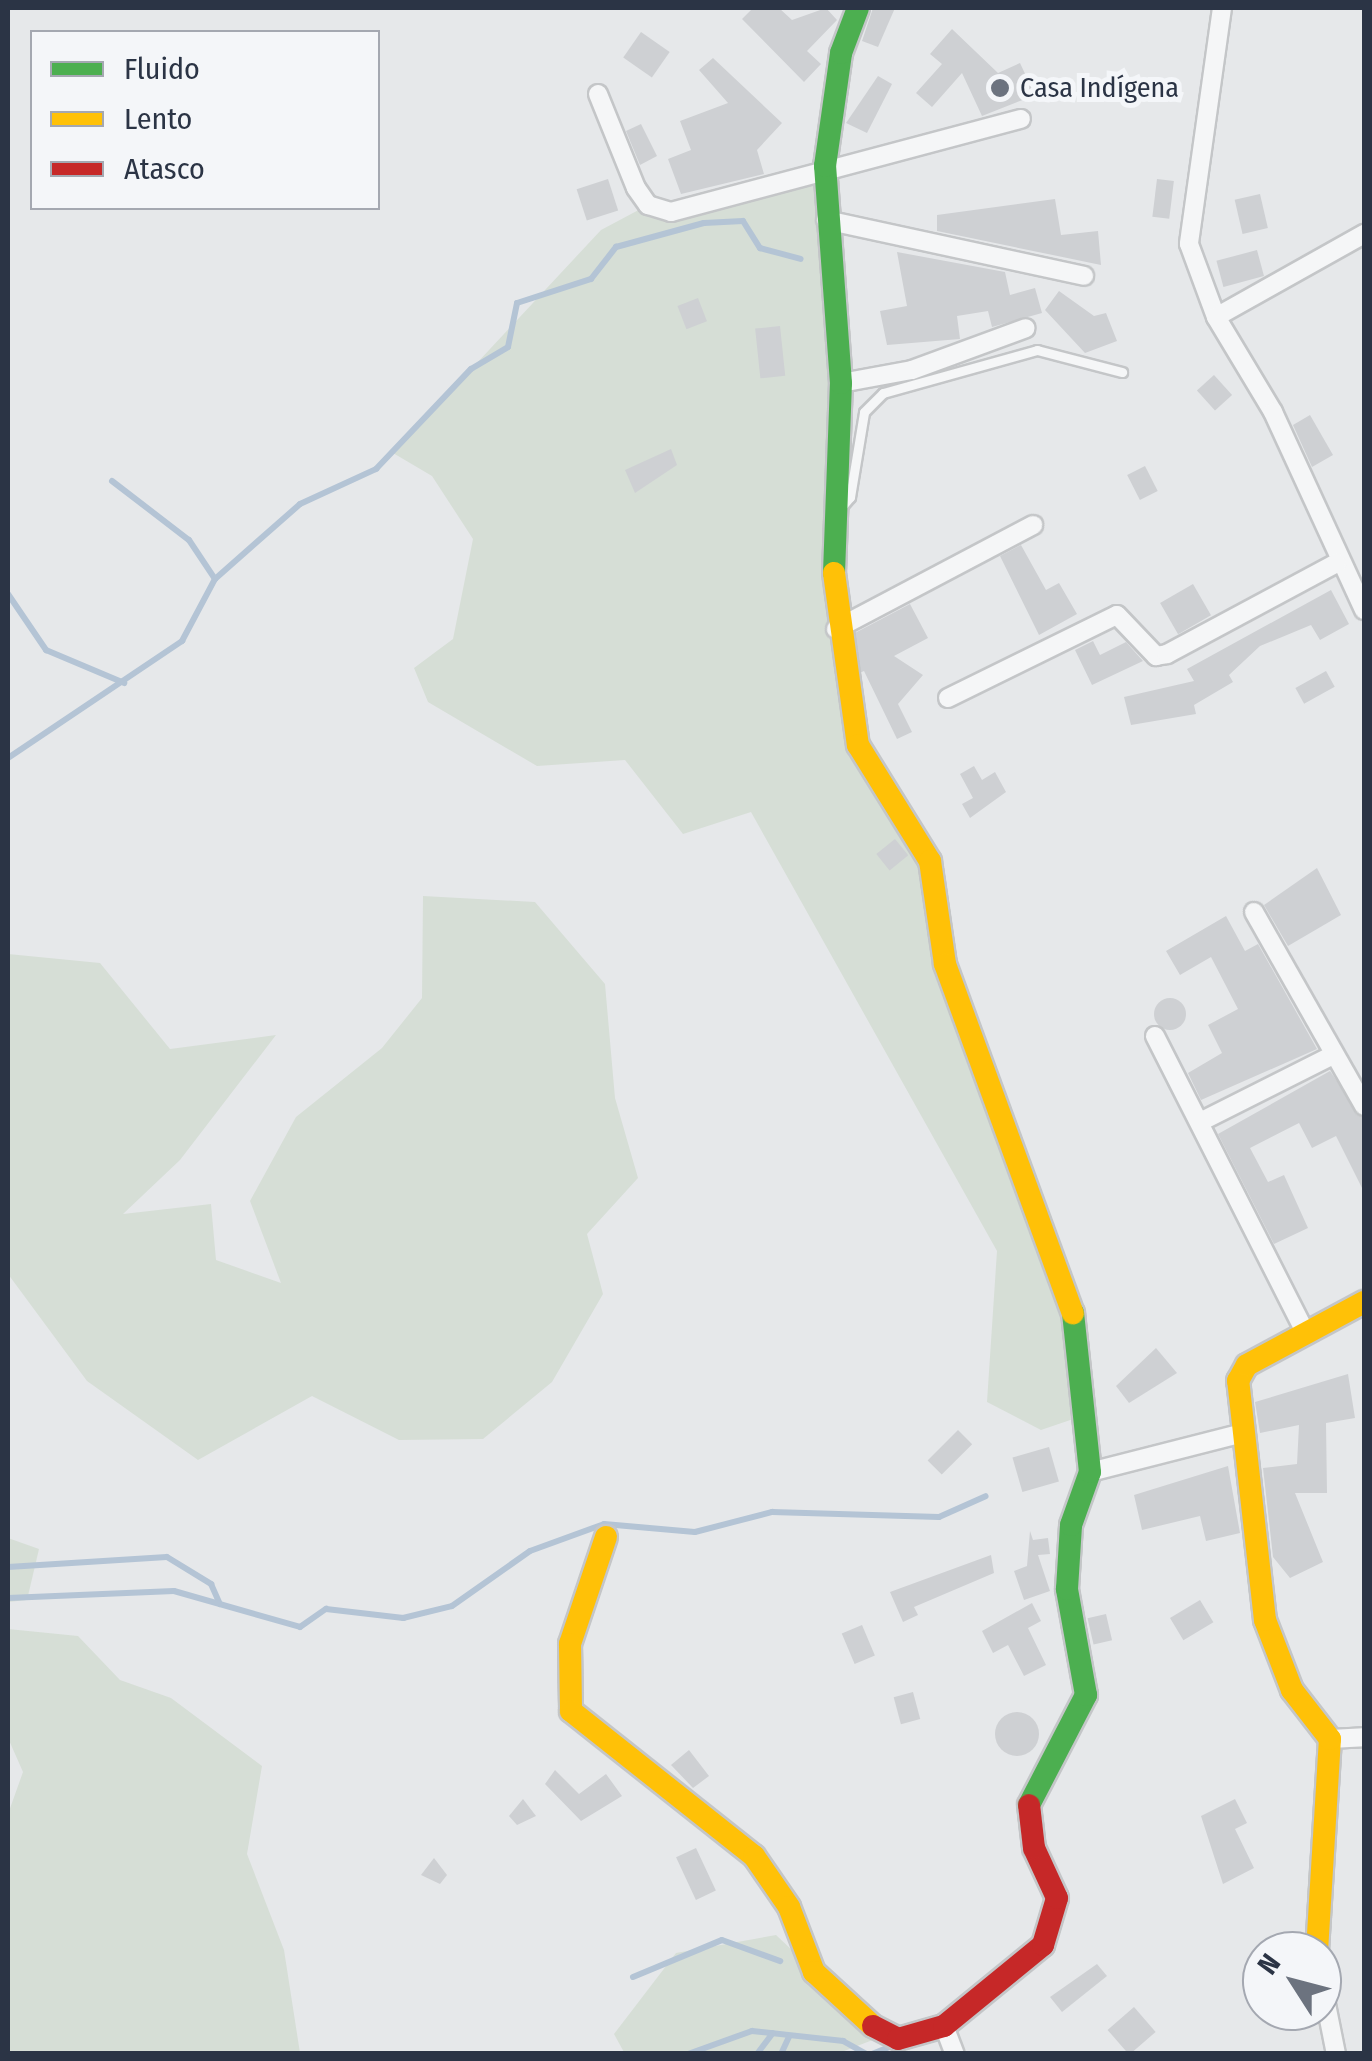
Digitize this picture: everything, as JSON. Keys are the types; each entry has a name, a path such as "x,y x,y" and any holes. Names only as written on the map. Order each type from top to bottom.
{"street":[{"path":"606,1537 570,1644 571,1711 754,1856 789,1907 814,1972 855,2017 898,2039 944,2026 1043,1945 1055,1924 1057,1898 1034,1848 1028,1796 1086,1696 1066,1589 1071,1525 1090,1472 1067,1283 945,964 930,862 858,745 836,630 830,522 842,383 826,220 826,166 841,54 858,8"},
{"path":"1222,8 1190,244 1216,318 1273,412 1337,563 1364,610"},
{"path":"598,94 648,204 671,212 826,166 1021,118"},
{"path":"826,220 1084,276"},
{"path":"1216,318 1364,234"},
{"path":"842,383 912,370 1026,328"},
{"path":"836,630 1033,525"},
{"path":"948,698 1117,615 1156,656 1167,654 1337,563"},
{"path":"1254,912 1364,1106"},
{"path":"1155,1036 1305,1332"},
{"path":"1200,1122 1333,1055"},
{"path":"1318,1931 1330,1739 1292,1690 1266,1620 1243,1433 1241,1371 1364,1302"},
{"path":"1090,1472 1243,1433"},
{"path":"1330,1739 1364,1737"},
{"path":"944,2026 955,2054"}],"lane":[{"path":"830,522 850,497 864,412 883,393 1037,350 1122,372"}],"shaded area":[{"path":"825,166 841,383 830,522 858,745 930,861 945,964 1041,1210 1085,1415 1041,1430 987,1402 997,1251 751,812 683,834 625,760 537,766 428,702 414,668 453,639 473,539 432,476 393,453 601,230 648,205 671,212"},
{"path":"423,896 535,902 605,984 615,1098 638,1178 587,1234 603,1294 552,1382 483,1439 399,1440 312,1396 198,1460 87,1381 8,1274 8,954 100,963 170,1049 276,1035 180,1160 123,1214 211,1204 216,1260 281,1283 250,1201 296,1117 382,1048 422,998"},
{"path":"8,1538 39,1549 27,1600 8,1602"},
{"path":"8,1629 78,1636 120,1680 171,1698 262,1766 247,1854 284,1950 300,2053 8,2053 8,1814 23,1772 8,1738"},
{"path":"776,1935 883,2036 839,2053 625,2054 614,2034 676,1953"}],"building":[{"path":"753,8 779,8 792,20 826,8 837,20 807,51 821,64 804,82 742,19"},
{"path":"873,8 895,8 878,47 862,41"},
{"path":"952,29 998,73 1020,63 1035,95 982,116 962,73 932,107 916,93 942,64 930,54"},
{"path":"641,32 670,52 652,77 623,57"},
{"path":"713,58 782,123 757,150 764,174 681,194 668,159 691,150 680,121 728,103 699,70"},
{"path":"878,76 892,84 867,133 846,123"},
{"path":"641,124 657,156 640,165 626,131"},
{"path":"608,179 618,210 587,221 577,189"},
{"path":"1157,179 1174,181 1169,219 1152,217"},
{"path":"1260,194 1268,228 1243,234 1235,200"},
{"path":"1055,199 1061,235 1098,231 1101,265 937,231 937,215"},
{"path":"1257,250 1264,276 1223,287 1216,261"},
{"path":"897,252 1005,272 1010,295 1035,288 1042,313 992,327 988,311 957,316 960,339 887,345 880,311 907,306"},
{"path":"1059,291 1094,316 1106,313 1117,341 1085,353 1045,310"},
{"path":"698,298 707,321 686,329 677,306"},
{"path":"780,326 785,376 760,378 755,329"},
{"path":"1214,375 1232,395 1215,410 1197,390"},
{"path":"1310,415 1333,455 1312,467 1293,425"},
{"path":"671,449 677,465 635,493 625,470"},
{"path":"1145,466 1158,491 1140,500 1127,475"},
{"path":"1021,545 1046,590 1059,583 1077,614 1039,635 1000,556"},
{"path":"1193,584 1211,615 1178,634 1160,603"},
{"path":"1331,590 1349,624 1320,640 1311,625 1260,646 1229,675 1233,682 1194,705 1196,714 1131,725 1124,697 1194,681 1187,669"},
{"path":"910,604 928,638 894,656 923,675 898,704 912,732 897,739 864,671 857,674 853,634"},
{"path":"1093,641 1100,655 1126,642 1143,661 1092,685 1075,650"},
{"path":"1326,671 1335,687 1304,704 1295,688"},
{"path":"974,766 982,780 995,772 1006,792 970,818 962,804 973,798 960,774"},
{"path":"895,839 908,855 890,870 876,854"},
{"path":"1317,868 1341,915 1288,946 1264,905"},
{"path":"1226,916 1245,951 1258,944 1317,1049 1201,1100 1188,1073 1222,1053 1208,1025 1238,1009 1211,957 1180,975 1166,951"},
{"path":"1170,998 1181,1003 1186,1014 1181,1025 1170,1030 1159,1025 1154,1014 1159,1003"},
{"path":"1330,1071 1364,1120 1364,1192 1336,1136 1312,1148 1299,1123 1250,1148 1268,1182 1284,1175 1308,1228 1274,1244 1218,1134"},
{"path":"1156,1348 1177,1373 1129,1403 1116,1386"},
{"path":"1348,1374 1355,1418 1326,1423 1327,1493 1295,1493 1323,1562 1290,1578 1273,1557 1263,1468 1297,1464 1299,1425 1260,1433 1255,1402"},
{"path":"958,1430 972,1444 942,1475 928,1460"},
{"path":"1049,1447 1059,1482 1022,1492 1012,1457"},
{"path":"1228,1466 1240,1533 1206,1541 1200,1516 1142,1530 1134,1495"},
{"path":"1030,1531 1033,1540 1048,1538 1050,1554 1038,1555 1050,1591 1024,1600 1014,1571 1027,1566"},
{"path":"991,1555 994,1573 914,1607 918,1615 903,1622 890,1592"},
{"path":"1200,1600 1213,1622 1183,1640 1170,1618"},
{"path":"1032,1603 1041,1621 1028,1628 1046,1665 1024,1676 1008,1645 993,1653 982,1631"},
{"path":"1106,1614 1112,1640 1094,1645 1087,1618"},
{"path":"862,1625 875,1655 855,1664 842,1634"},
{"path":"913,1692 920,1719 901,1724 894,1697"},
{"path":"1017,1712 1032,1719 1039,1734 1032,1749 1017,1756 1002,1749 995,1734 1002,1719"},
{"path":"689,1750 709,1776 693,1788 671,1765"},
{"path":"555,1770 579,1794 606,1774 622,1796 581,1821 545,1784"},
{"path":"523,1799 536,1816 517,1825 509,1816"},
{"path":"1235,1799 1247,1823 1235,1829 1254,1868 1223,1884 1201,1816"},
{"path":"696,1848 716,1891 696,1900 676,1857"},
{"path":"434,1858 447,1875 440,1884 421,1875"},
{"path":"1097,1964 1107,1976 1062,2012 1050,1997"},
{"path":"1134,2007 1156,2032 1128,2054 1108,2030"}],"waterway":[{"path":"8,758 182,641 215,579 300,504 376,469 471,369 508,347 517,303 591,279 616,247 704,223 743,221 760,248 801,259"},
{"path":"112,481 189,540 215,579"},
{"path":"8,594 46,650 124,683"},
{"path":"8,1598 174,1591 300,1627 326,1609 403,1618 452,1606 530,1551 604,1524 695,1532 772,1512 939,1517 986,1496"},
{"path":"8,1567 167,1557 211,1584 220,1604"},
{"path":"633,1977 722,1940 780,1961"},
{"path":"688,2054 752,2031 843,2041 866,2054"},
{"path":"757,2054 773,2033"},
{"path":"781,2054 789,2037"},
{"path":"872,2054 894,2045"}],"traffic: fast":[{"path":"834,573 841,383 825,166 841,53 858,8"},
{"path":"1029,1805 1086,1695 1067,1589 1071,1525 1090,1472 1073,1313"}],"traffic: slow":[{"path":"834,573 858,745 930,861 945,964 1073,1313"},
{"path":"1318,1931 1330,1739 1292,1690 1265,1620 1238,1381 1247,1365 1364,1302"},
{"path":"606,1537 570,1644 571,1711 754,1856 789,1907 814,1972 873,2026"}],"traffic: jam":[{"path":"873,2026 898,2039 944,2026 1043,1945 1057,1898 1034,1848 1029,1805"}],"place":[{"name":"Casa Indígena","path":"1000,88"}]}
